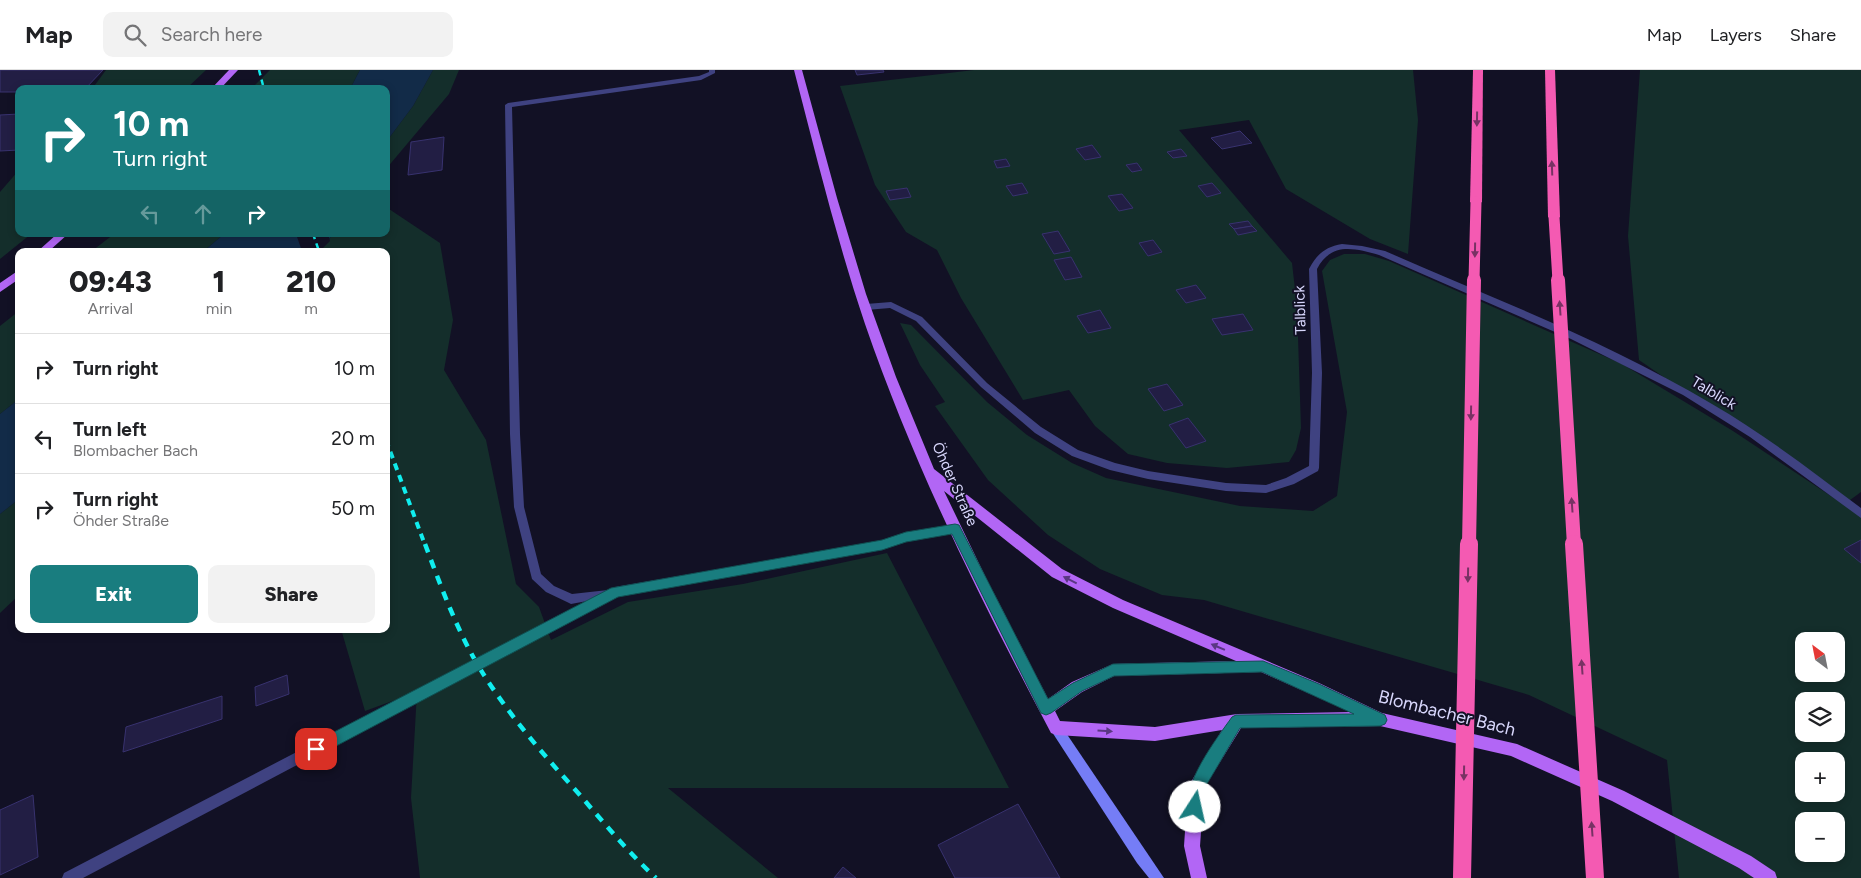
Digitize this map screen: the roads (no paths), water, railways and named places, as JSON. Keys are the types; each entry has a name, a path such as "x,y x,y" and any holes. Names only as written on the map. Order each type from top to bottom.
{"highway":[{"path":"1462,878 1478,70"},
{"path":"1550,70 1554,216 1595,878"}],"main road":[{"name":"Öhder Straße","path":"798,70 866,307 928,470 955,529 1056,728 1142,858 1158,878"},
{"path":"219,85 232,72"},
{"path":"47,248 60,237"},
{"path":"0,289 15,276"},
{"path":"928,470 995,526 1057,573 1118,604 1263,666"},
{"name":"Blombacher Bach","path":"1046,709 1078,687 1113,670 1263,666 1380,720 1512,749 1618,796 1745,862 1769,878"},
{"path":"1056,728 1156,734 1236,721 1380,720"},
{"path":"1199,878 1192,846 1196,787 1236,721"}],"street":[{"path":"712,70 712,73 701,78 508,105 515,434 519,507 536,576 550,590 571,599 882,545 906,537 955,529"},
{"name":"Talblick","path":"866,307 891,305 919,319 984,385 1038,430 1075,453 1114,467 1148,475 1226,487 1266,489 1290,481 1314,468 1317,374 1313,269 1316,259 1330,248 1357,246 1382,253 1619,358 1687,394 1725,417 1861,514"},
{"path":"69,878 615,592"}],"water":[{"path":"360,70 433,70 413,106 390,137 390,85 352,85"},
{"path":"220,237 331,237 319,248 208,248"},
{"path":"15,402 15,502 0,514 0,414"}],"railway":[{"path":"259,70 263,85"},
{"path":"314,237 318,248"},
{"path":"390,451 425,545"},
{"path":"425,544 461,634 499,698 551,763 626,848 656,878"}]}
